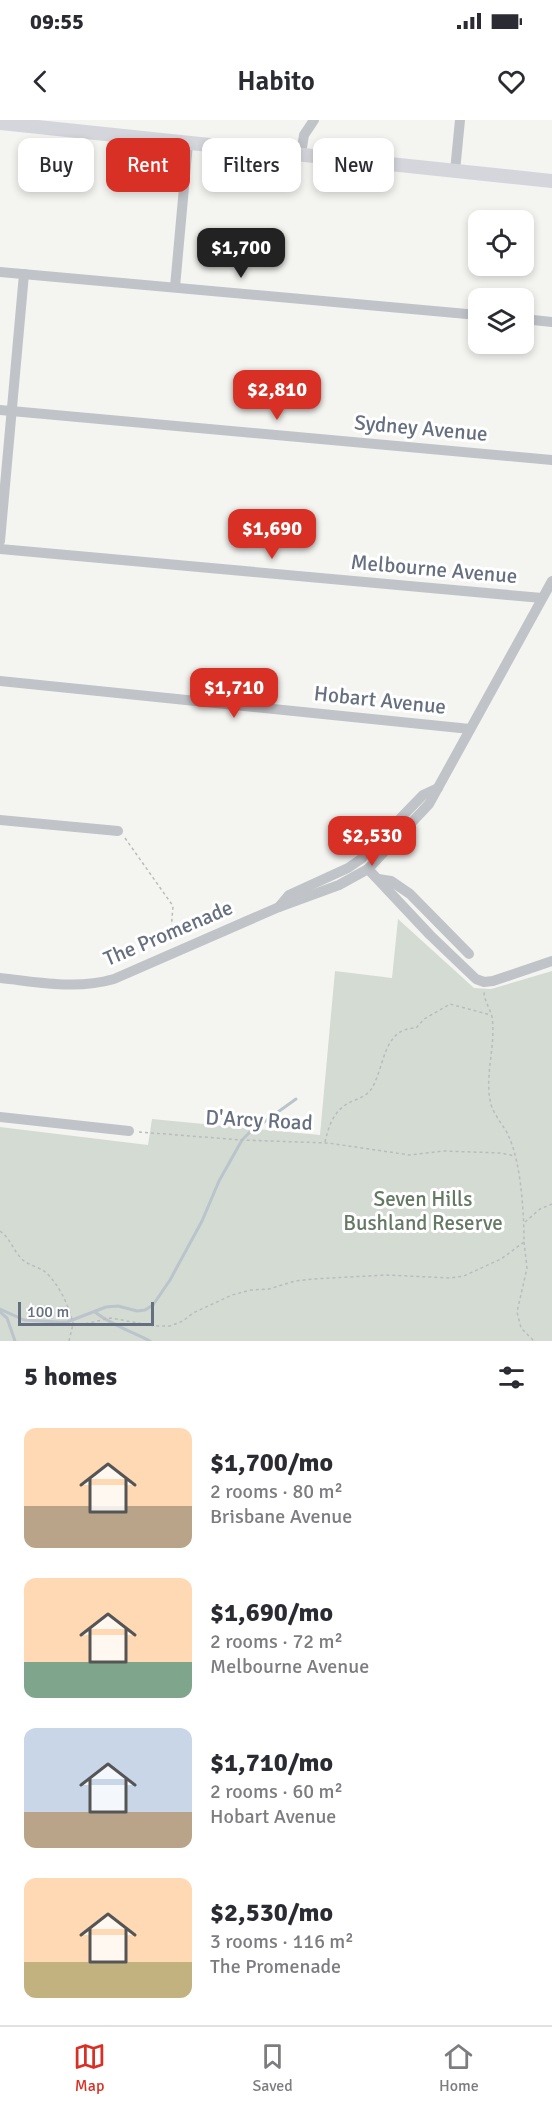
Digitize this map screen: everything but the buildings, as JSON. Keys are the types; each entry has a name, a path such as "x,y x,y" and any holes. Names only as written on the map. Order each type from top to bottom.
{"main road":[{"path":"0,123 148,138"},
{"path":"301,154 552,181"}],"street":[{"path":"301,154 304,135 314,120"},
{"path":"455,171 460,120"},
{"path":"175,287 184,192"},
{"path":"0,272 468,314"},
{"path":"0,541 6,410 24,274"},
{"path":"534,320 552,322"},
{"name":"Sydney Avenue","path":"6,410 552,460"},
{"name":"Melbourne Avenue","path":"0,549 542,598"},
{"name":"The Promenade","path":"0,978 74,986 97,984 114,979 279,907 339,885 368,868 429,804 552,581"},
{"name":"Hobart Avenue","path":"0,681 470,729"},
{"name":"The Promenade","path":"279,907 289,895 348,868 361,859 423,795 438,788"},
{"path":"0,820 118,831"},
{"path":"368,868 430,935 476,979 484,982 493,981 552,961"},
{"path":"377,879 392,881 410,894 469,954"},
{"path":"0,1117 129,1131"}],"path":[{"path":"118,831 130,843 173,906 169,940 175,954"},
{"path":"484,982 484,997 492,1016 490,1102 509,1137 515,1156 524,1223 527,1268 516,1312 521,1328 534,1341"},
{"path":"325,1143 328,1126 340,1109 364,1097 372,1089 393,1038 405,1028 416,1028 424,1019 450,1004 492,1016"},
{"name":"D'Arcy Road","path":"129,1131 242,1140 325,1143 410,1155 443,1151 501,1153 515,1156"},
{"path":"524,1223 540,1209 552,1204"},
{"path":"0,1231 8,1237 21,1258 44,1271 56,1284 71,1315 73,1324 69,1341"},
{"path":"73,1324 111,1318 154,1326 170,1326 232,1294 269,1289 295,1281 386,1275 450,1278 464,1276 501,1259 524,1242"}],"green space":[{"name":"Seven Hills Bushland Reserve","path":"398,919 474,988 491,989 552,971 552,1341 0,1341 0,1127 148,1145 152,1119 320,1135 335,971 392,978"}],"waterway":[{"path":"0,1309 24,1320 67,1322 106,1307 118,1306 137,1311 145,1310 153,1305 170,1280 202,1221 219,1181 242,1140 296,1099"},
{"path":"0,1312 7,1318 15,1341"},
{"path":"95,1312 150,1341"}]}
